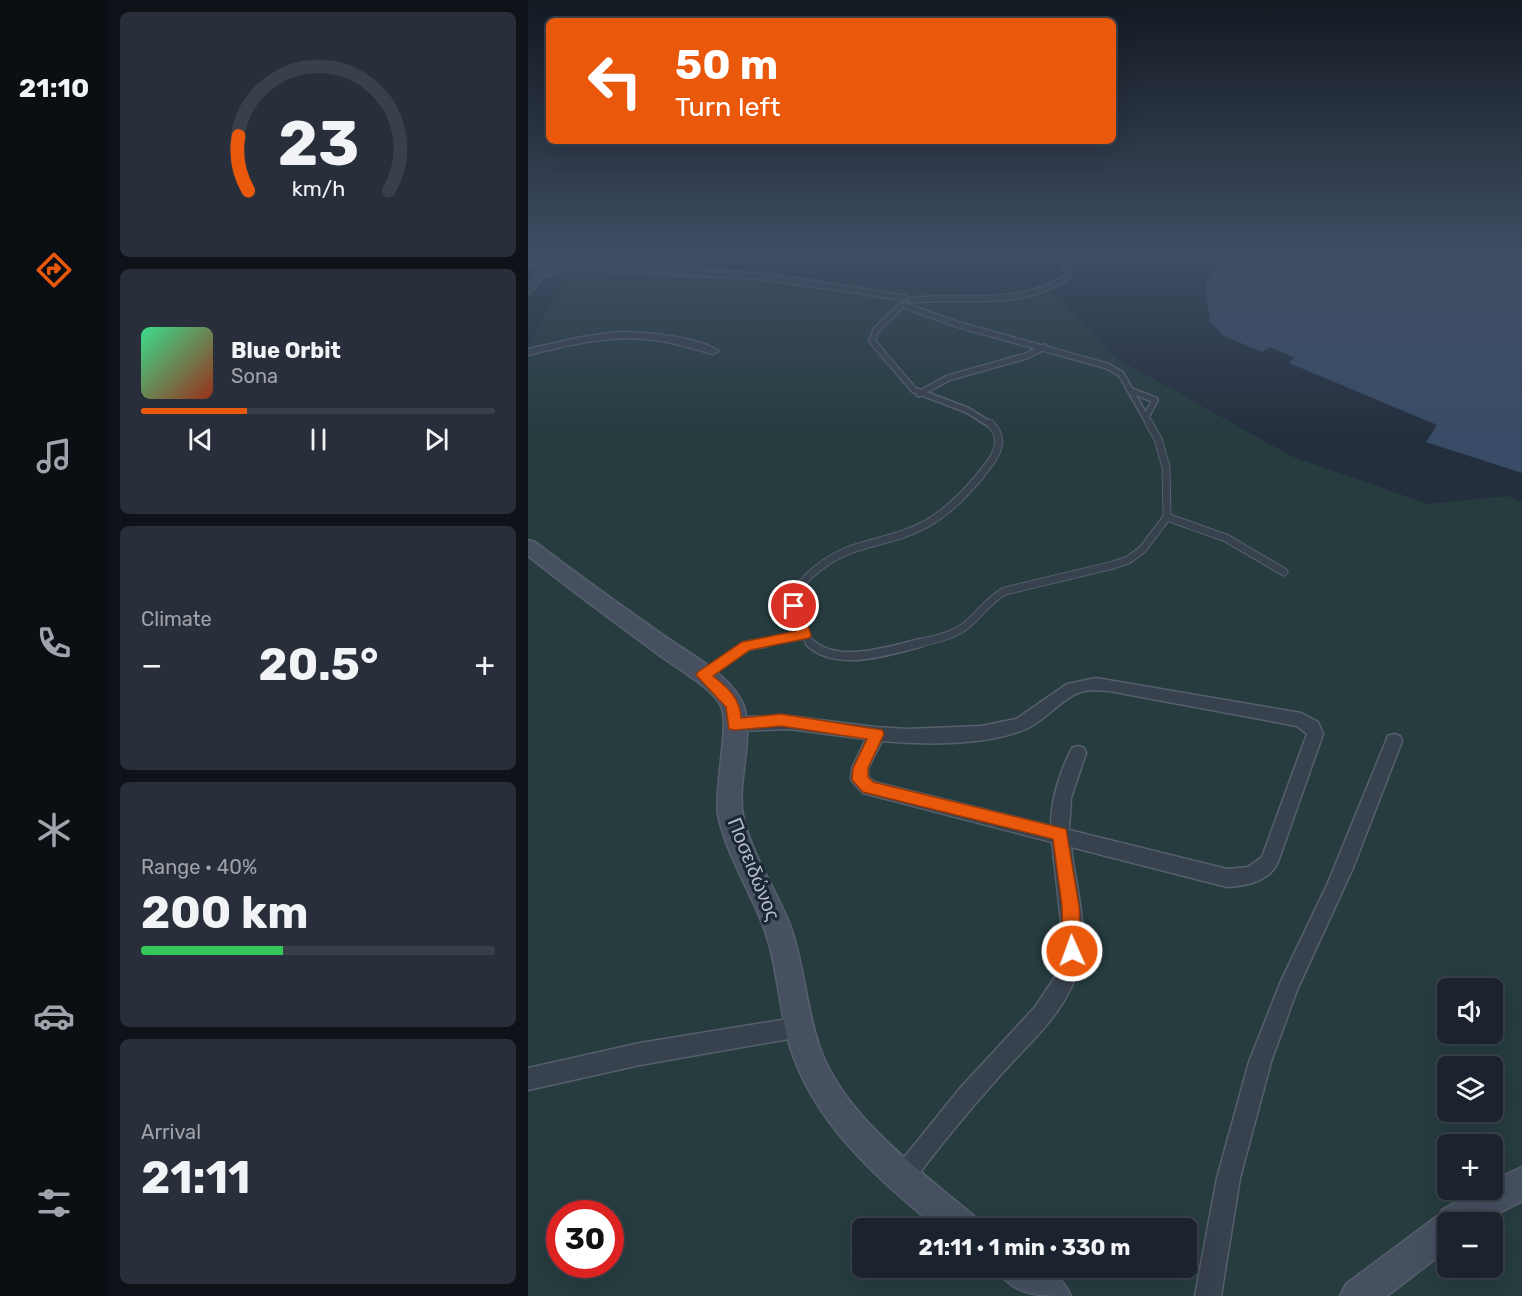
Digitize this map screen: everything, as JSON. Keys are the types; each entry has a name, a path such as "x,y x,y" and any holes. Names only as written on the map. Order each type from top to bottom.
{"street":[{"path":"528,352 616,334 673,339 713,351"},
{"name":"Ποσειδώνος","path":"528,546 703,675 733,706 735,724 728,785 730,815 781,938 800,1027 815,1073 845,1119 902,1178 950,1218"},
{"path":"735,724 781,720 877,734 930,735 1010,728 1038,715 1074,687 1090,684 1109,685 1301,720 1312,727 1315,734 1269,862 1259,872 1245,878 1227,878 1060,834 869,788 860,780 860,768 877,734"},
{"path":"1209,1296 1228,1184 1244,1119 1264,1056 1289,987 1327,910 1394,741"},
{"path":"902,1178 933,1133 1028,1032 1066,976 1072,951 1070,906 1060,834 1060,812 1078,753"},
{"path":"528,1079 640,1054 800,1027"},
{"path":"1469,1212 1522,1183"},
{"path":"1359,1296 1437,1236"},
{"path":"1028,1278 1053,1296"}],"lane":[{"path":"895,314 876,330 873,341 910,388 919,394 974,413 986,420 996,429 1000,437 1000,446 982,474 936,518 912,530 857,544 826,558 800,585 794,606 804,635 817,648 840,656 855,656 946,636 967,626 986,602 1005,591 1128,560 1142,550 1167,517 1165,457 1132,391 1115,370 1044,347 927,314"},
{"path":"919,394 948,378 1026,356 1044,347"},
{"path":"1132,391 1155,400 1146,417"},
{"path":"1167,517 1226,538 1284,572"},
{"path":"703,675 747,646 804,635"}],"green space":[{"path":"545,314 1074,314 1116,358 1291,456 1428,504 1508,496 1522,502 1522,1296 528,1296 528,348"}],"water":[{"path":"1209,314 1522,314 1522,473 1426,442 1437,425 1289,363 1294,358 1270,347 1262,352 1222,335 1210,321"}],"route":[{"path":"794,606 804,635 763,641 747,646 731,654 703,675 733,706 735,724 781,720 877,734 860,768 860,780 869,788 1060,834 1070,906 1072,951"}]}
